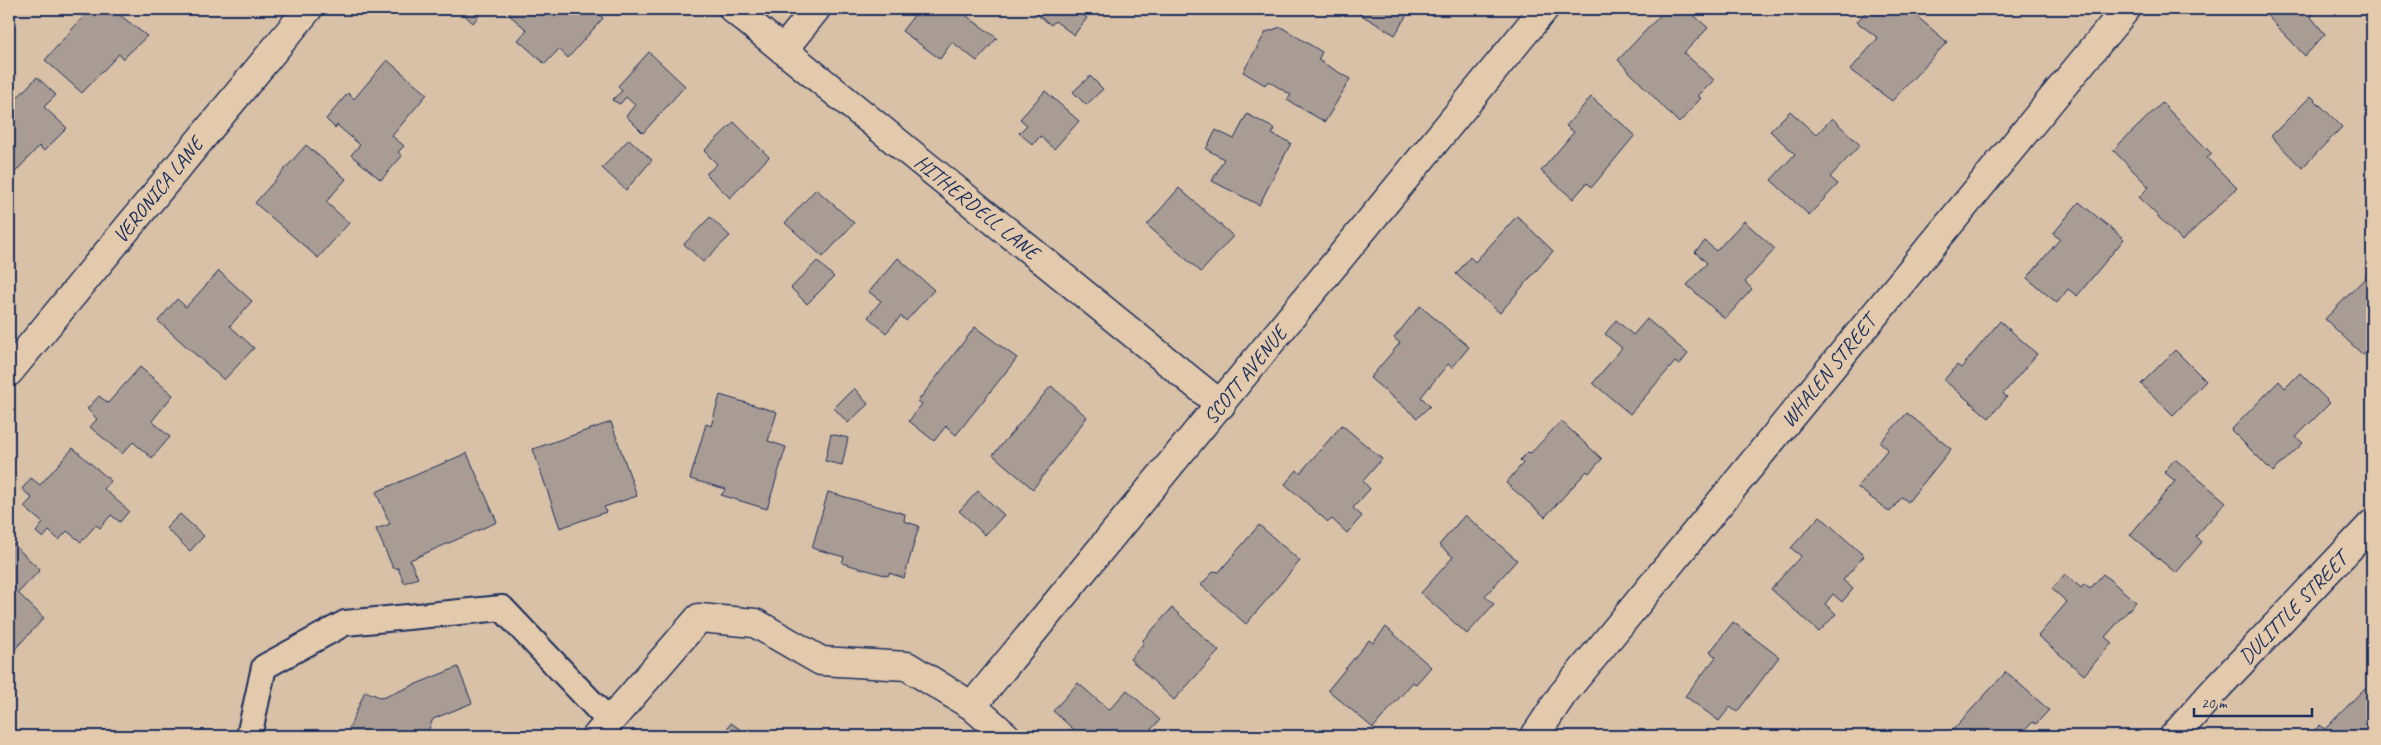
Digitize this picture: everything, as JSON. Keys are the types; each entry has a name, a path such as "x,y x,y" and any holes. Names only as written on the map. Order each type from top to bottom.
{"street":[{"name":"VERONICA LANE","path":"9,372 308,9"},
{"name":"HITHERDELL LANE","path":"733,9 1221,405"},
{"path":"783,50 816,9"},
{"name":"SCOTT AVENUE","path":"972,706 1221,405 1544,9"},
{"name":"WHALEN STREET","path":"1535,736 1562,695 2126,9"},
{"name":"DULITTLE STREET","path":"2174,736 2372,524"},
{"path":"604,729 699,618 755,623 821,661 907,666 972,706 1006,736"}],"lane":[{"path":"249,736 264,667 345,623 502,608 604,729"}],"building":[{"path":"90,9 112,9 147,36 123,59 119,54 82,93 45,60"},
{"path":"458,9 485,9 473,23"},
{"path":"513,9 593,9 603,18 568,58 559,49 545,64 518,40 527,30 508,14"},
{"path":"919,9 957,9 997,38 977,61 952,42 940,59 902,31"},
{"path":"1030,9 1075,9 1087,18 1074,35 1055,21 1051,25"},
{"path":"1358,9 1410,9 1395,35 1358,13"},
{"path":"1666,9 1687,9 1708,28 1684,53 1714,80 1698,96 1701,98 1679,123 1618,60"},
{"path":"1868,9 1908,9 1947,42 1892,101 1850,70 1878,38 1857,22"},
{"path":"2261,9 2317,9 2310,16 2325,34 2305,56"},
{"path":"1281,27 1322,52 1318,60 1350,79 1325,122 1287,100 1291,95 1268,81 1265,85 1243,72 1266,32"},
{"path":"649,52 685,86 643,133 626,116 635,105 626,97 620,104 612,100 622,91 618,86"},
{"path":"387,60 427,94 392,136 404,146 398,152 402,156 381,180 351,155 360,145 337,125 335,128 326,119 348,93 354,99"},
{"path":"1090,76 1103,89 1086,105 1073,92"},
{"path":"37,77 56,95 44,107 67,128 44,151 39,146 9,179 9,96 14,101"},
{"path":"1045,91 1079,121 1054,149 1040,136 1033,145 1019,133 1027,125 1020,119"},
{"path":"2311,96 2342,127 2302,168 2271,136"},
{"path":"1591,97 1635,135 1592,187 1587,183 1573,199 1541,171 1574,132 1566,126"},
{"path":"2162,103 2212,154 2207,158 2237,188 2182,241 2139,197 2149,187 2113,150"},
{"path":"1790,111 1816,135 1832,118 1860,145 1830,177 1838,184 1809,215 1771,180 1795,154 1770,131"},
{"path":"1247,114 1275,129 1272,134 1291,143 1259,205 1212,181 1224,159 1206,149 1216,130 1234,139"},
{"path":"734,122 769,157 730,198 706,174 717,164 704,151"},
{"path":"629,139 652,160 626,190 602,168"},
{"path":"306,145 346,179 326,202 349,223 318,258 255,203"},
{"path":"1179,188 1233,236 1201,272 1147,225"},
{"path":"816,189 854,223 823,257 785,223"},
{"path":"2079,202 2124,239 2077,296 2068,289 2057,303 2027,278 2060,239 2053,234"},
{"path":"1517,216 1553,251 1500,313 1456,274 1470,257 1475,262"},
{"path":"710,217 730,236 703,262 684,244"},
{"path":"1744,221 1775,249 1745,282 1752,289 1725,319 1687,285 1707,263 1695,252 1705,241 1716,251"},
{"path":"898,258 934,290 906,321 901,316 886,333 868,317 881,301 869,292"},
{"path":"817,261 834,277 807,304 791,288"},
{"path":"219,271 252,301 230,326 254,348 224,380 158,321 177,299 186,307"},
{"path":"2372,271 2372,346 2363,355 2325,319"},
{"path":"1420,306 1469,347 1452,368 1448,364 1421,397 1430,406 1417,418 1370,378 1400,343 1394,338"},
{"path":"1647,319 1688,354 1679,365 1675,362 1630,414 1593,383 1622,348 1605,334 1616,320 1633,335"},
{"path":"2000,321 2037,354 2003,394 2007,397 1989,418 1944,380 1957,365 1961,368"},
{"path":"975,327 1017,358 956,435 946,426 934,441 909,421 922,404 918,401"},
{"path":"2175,350 2206,381 2173,415 2141,384"},
{"path":"140,367 173,395 152,421 170,437 152,458 133,442 122,454 90,427 97,419 87,409 99,396 108,403"},
{"path":"2300,373 2330,403 2296,437 2303,443 2273,472 2231,430 2279,381 2285,388"},
{"path":"1051,386 1087,417 1033,489 993,455"},
{"path":"854,388 868,404 848,423 834,408"},
{"path":"720,395 777,412 768,441 786,447 767,509 721,495 726,489 690,479 706,424 711,426"},
{"path":"1907,413 1951,449 1908,502 1902,497 1890,512 1857,487 1888,449 1880,442"},
{"path":"1561,421 1602,459 1589,473 1587,471 1545,517 1506,483 1523,463 1520,460 1528,452 1531,453"},
{"path":"611,422 637,496 604,507 606,512 560,528 533,449"},
{"path":"1342,425 1382,459 1363,481 1370,489 1353,508 1362,516 1347,533 1332,519 1328,522 1285,484 1297,470 1300,473"},
{"path":"831,434 848,438 842,465 825,461"},
{"path":"73,448 111,481 104,489 129,511 120,522 111,515 100,528 96,525 81,542 67,531 59,540 49,531 43,538 36,532 43,523 24,507 32,498 22,489 31,478 40,485"},
{"path":"467,453 497,522 410,560 418,578 404,583 398,568 393,568 376,529 390,524 376,492"},
{"path":"2175,459 2226,502 2196,536 2202,542 2176,573 2130,535 2175,481 2164,472"},
{"path":"978,491 1004,515 985,535 959,511"},
{"path":"828,492 905,514 904,521 919,526 904,578 889,573 888,576 842,563 844,557 812,548"},
{"path":"180,514 204,536 190,551 166,528"},
{"path":"1465,515 1517,560 1485,596 1494,604 1467,634 1421,593 1453,557 1439,545"},
{"path":"1820,516 1864,556 1843,580 1853,589 1842,602 1833,594 1825,604 1836,614 1819,632 1771,589 1801,556 1791,548"},
{"path":"1259,525 1300,561 1246,624 1201,585 1214,571 1219,572"},
{"path":"9,540 40,570 18,593 44,618 15,649 9,649"},
{"path":"2065,574 2081,588 2084,584 2090,589 2103,574 2136,602 2105,637 2112,643 2084,675 2038,636 2067,602 2052,589"},
{"path":"1172,608 1219,651 1174,700 1130,659 1143,644 1143,640"},
{"path":"1733,622 1779,657 1737,712 1730,707 1719,721 1685,696 1716,657 1710,652"},
{"path":"1386,627 1431,667 1416,684 1413,682 1373,728 1328,690 1369,640 1373,643"},
{"path":"458,667 472,703 433,719 426,736 346,736 365,691 382,698"},
{"path":"2006,672 2049,710 2036,724 2033,722 2019,736 1954,736 1950,733"},
{"path":"1078,683 1109,710 1127,690 1160,720 1145,736 1081,736 1053,711"},
{"path":"2367,686 2372,691 2372,736 2309,736 2320,725 2325,729"},
{"path":"731,723 741,730 738,736 722,736"}]}
